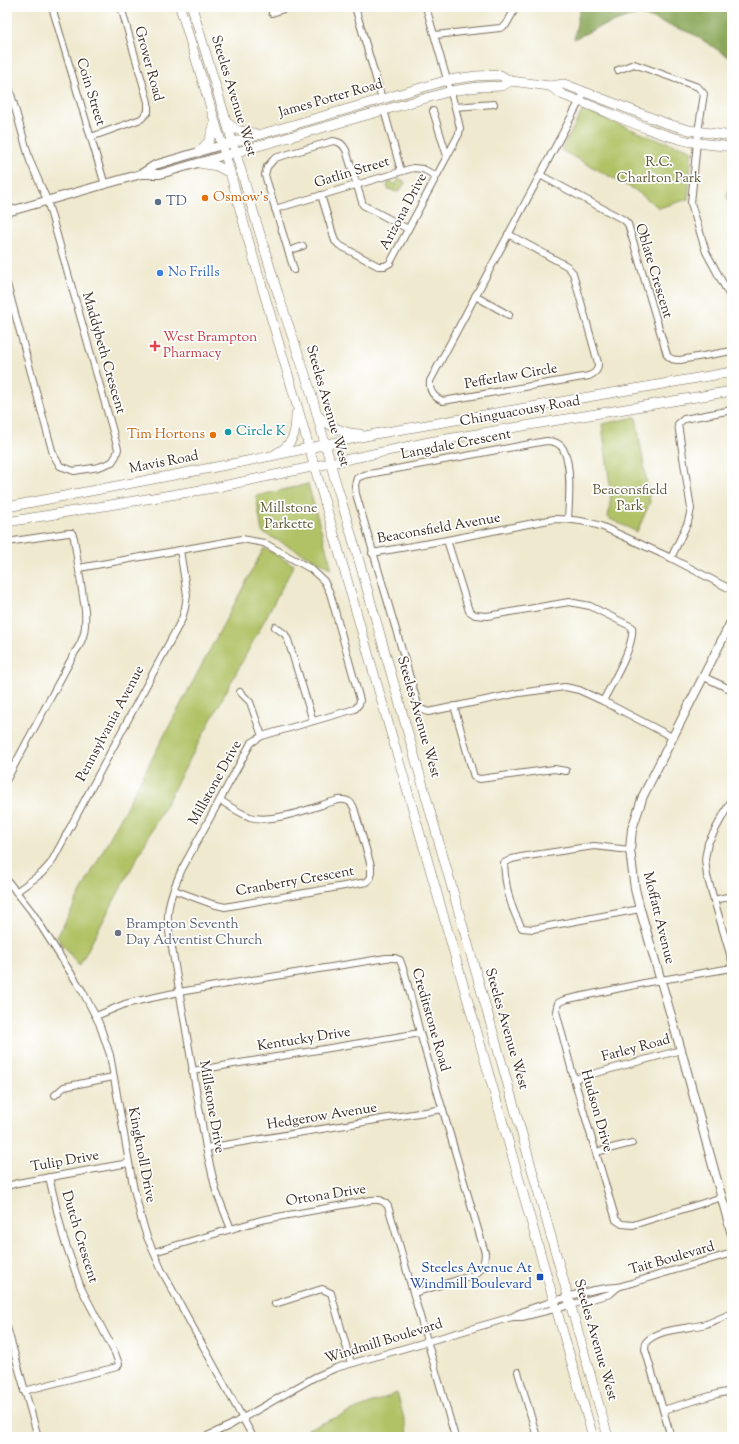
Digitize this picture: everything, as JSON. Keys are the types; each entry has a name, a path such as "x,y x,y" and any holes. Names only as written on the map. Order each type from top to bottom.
{"main road":[{"name":"Steeles Avenue West","path":"180,7 225,155 593,1437"},
{"name":"Steeles Avenue West","path":"192,7 278,294 326,444 608,1437"},
{"name":"James Potter Road","path":"222,145 448,80 476,76 500,75 511,81 550,86 564,84 660,121 698,132 732,136"},
{"name":"James Potter Road","path":"225,155 450,91 478,87 502,86 511,81"},
{"name":"James Potter Road","path":"550,86 563,95 661,133 697,142 732,147"},
{"path":"224,117 236,130 260,134"},
{"path":"199,152 209,141 215,123"},
{"path":"244,180 244,158 251,150 259,146"},
{"path":"199,163 217,166 230,173"},
{"name":"Chinguacousy Road","path":"326,444 375,434 732,372"},
{"name":"Chinguacousy Road","path":"314,466 444,439 732,391"},
{"path":"270,457 284,449 293,436 296,427 295,400"},
{"path":"317,416 333,427 348,433 375,434"},
{"name":"Mavis Road","path":"7,507 270,457 326,444"},
{"path":"7,522 213,488 314,466"},
{"path":"20,505 22,519"}],"street":[{"name":"Coin Street","path":"52,7 105,185"},
{"name":"Grover Road","path":"91,137 141,119 148,112 148,102 120,7"},
{"path":"272,13 288,7"},
{"path":"355,7 382,99"},
{"path":"426,7 450,91"},
{"path":"435,35 500,28 506,25 516,7"},
{"path":"618,70 634,64 700,89 704,94 698,132 691,203 706,252 732,300"},
{"path":"7,80 30,161 47,200"},
{"name":"Arizona Drive","path":"321,195 335,241 339,245 378,266 385,266 390,263 459,134 460,128 450,91"},
{"name":"Pefferlaw Circle","path":"508,234 567,266 573,273 598,363 596,372 589,376 443,401 432,394 430,381 508,234 585,91"},
{"path":"455,107 494,104"},
{"path":"384,110 401,172"},
{"path":"433,111 447,156"},
{"path":"294,270 265,175 270,162 274,158 333,141 339,142 343,145 363,205 408,229"},
{"path":"141,174 154,165 222,145"},
{"path":"7,212 141,174 160,174 225,155"},
{"name":"Gatlin Street","path":"275,209 418,168 436,176"},
{"name":"Oblate Crescent","path":"540,175 624,220 628,224 666,355 669,358 672,360 680,360 732,351"},
{"name":"Maddybeth Crescent","path":"7,284 53,454 60,466 74,471 112,462 118,449 47,200"},
{"path":"288,251 303,246"},
{"path":"475,296 509,315"},
{"path":"671,558 688,522 691,509 678,424 684,419 732,410"},
{"name":"Langdale Crescent","path":"372,553 356,494 355,485 357,478 364,475 546,441 555,442 565,451 568,465 570,494 568,519"},
{"name":"Beaconsfield Avenue","path":"672,738 603,701 579,690 565,687 519,693 428,712 419,708 372,553 554,519 568,519 594,523 671,558 732,590"},
{"path":"7,542 72,533 85,610 85,630 82,641 7,779"},
{"name":"Millstone Drive","path":"79,568 242,539 264,543 311,569 324,581 330,593 360,700 355,709 262,736 251,743 182,869 174,890 168,913 168,929 206,1148 216,1191 231,1229"},
{"path":"447,540 469,611 475,615 487,616 569,602 590,606 632,627 634,635 627,653 603,701"},
{"name":"Pennsylvania Avenue","path":"16,892 42,873 52,863 182,619 187,595 180,550"},
{"name":"Moffatt Avenue","path":"732,620 643,796 632,828 630,850 635,889 640,909 732,1235"},
{"path":"275,627 285,634 290,644 313,721"},
{"path":"704,676 732,690"},
{"path":"240,692 250,702 262,736"},
{"path":"454,706 474,776 480,779 554,769 566,771"},
{"path":"732,799 708,842 705,859 707,876 732,961"},
{"name":"Cranberry Crescent","path":"174,890 212,904 225,907 367,882 371,877 371,866 356,815 352,804 348,800 338,800 276,818 262,819 248,816 220,800"},
{"path":"630,850 594,846 521,857 512,859 504,864 505,877 515,915 522,928 533,929 640,909"},
{"name":"Kingknoll Drive","path":"7,880 36,918 83,992 96,1016 107,1042 111,1059 129,1163 141,1218 162,1271 252,1437"},
{"path":"714,900 732,896"},
{"name":"Creditstone Road","path":"96,1016 125,1004 179,992 395,958 400,960 485,1253 485,1259 481,1269 474,1275 414,1293"},
{"path":"661,981 732,968"},
{"name":"Hudson Drive","path":"661,981 564,1000 558,1003 556,1011 574,1079 616,1220 622,1224 633,1225 722,1197"},
{"name":"Kentucky Drive","path":"192,1071 420,1033"},
{"name":"Farley Road","path":"574,1079 681,1050"},
{"path":"55,1095 64,1087 113,1077"},
{"name":"Hedgerow Avenue","path":"206,1148 443,1109"},
{"path":"596,1152 632,1142"},
{"name":"Tulip Drive","path":"7,1188 8,1186 18,1183 129,1163"},
{"name":"Dutch Crescent","path":"24,1391 117,1367 119,1364 115,1353 81,1288 63,1236 49,1177"},
{"name":"Ortona Drive","path":"154,1252 280,1215 371,1200 384,1201 388,1206 414,1293 454,1437"},
{"name":"Tait Boulevard","path":"570,1301 609,1287 618,1287 732,1253"},
{"name":"Tait Boulevard","path":"570,1301 610,1294 618,1287"},
{"path":"275,1304 322,1289 331,1293 351,1363"},
{"name":"Windmill Boulevard","path":"205,1437 243,1418 315,1377 351,1363 512,1317 520,1311 570,1301"},
{"name":"Windmill Boulevard","path":"555,1305 570,1301"},
{"path":"671,1437 646,1349 646,1342 664,1333 706,1324 732,1313"},
{"path":"7,1327 38,1437"},
{"path":"518,1372 537,1437"},
{"path":"663,1410 726,1392 732,1395"}],"green space":[{"path":"580,7 732,7 732,59 693,34 640,14 599,27 574,39"},
{"name":"R.C. Charlton Park","path":"583,110 653,138 692,151 688,199 659,208 635,190 561,150"},
{"path":"399,178 405,183 401,189 397,192 388,189 387,186 389,181 396,184"},
{"path":"732,182 732,217 727,196"},
{"name":"Beaconsfield Park","path":"636,417 650,502 637,532 608,518 611,495 602,424"},
{"name":"Millstone Parkette","path":"308,484 332,569 262,532 256,496"},
{"path":"264,548 294,565 79,966 57,937"},
{"path":"397,1393 409,1437 311,1437 308,1429"}],"place":[{"name":"Osmow's","path":"205,198"},
{"name":"TD","path":"158,202"},
{"name":"No Frills","path":"160,273"},
{"name":"West Brampton Pharmacy","path":"155,346"},
{"name":"Circle K","path":"228,432"},
{"name":"Tim Hortons","path":"213,435"},
{"name":"Brampton Seventh Day Adventist Church","path":"118,933"},
{"name":"Steeles Avenue At Windmill Boulevard","path":"540,1277"}]}
